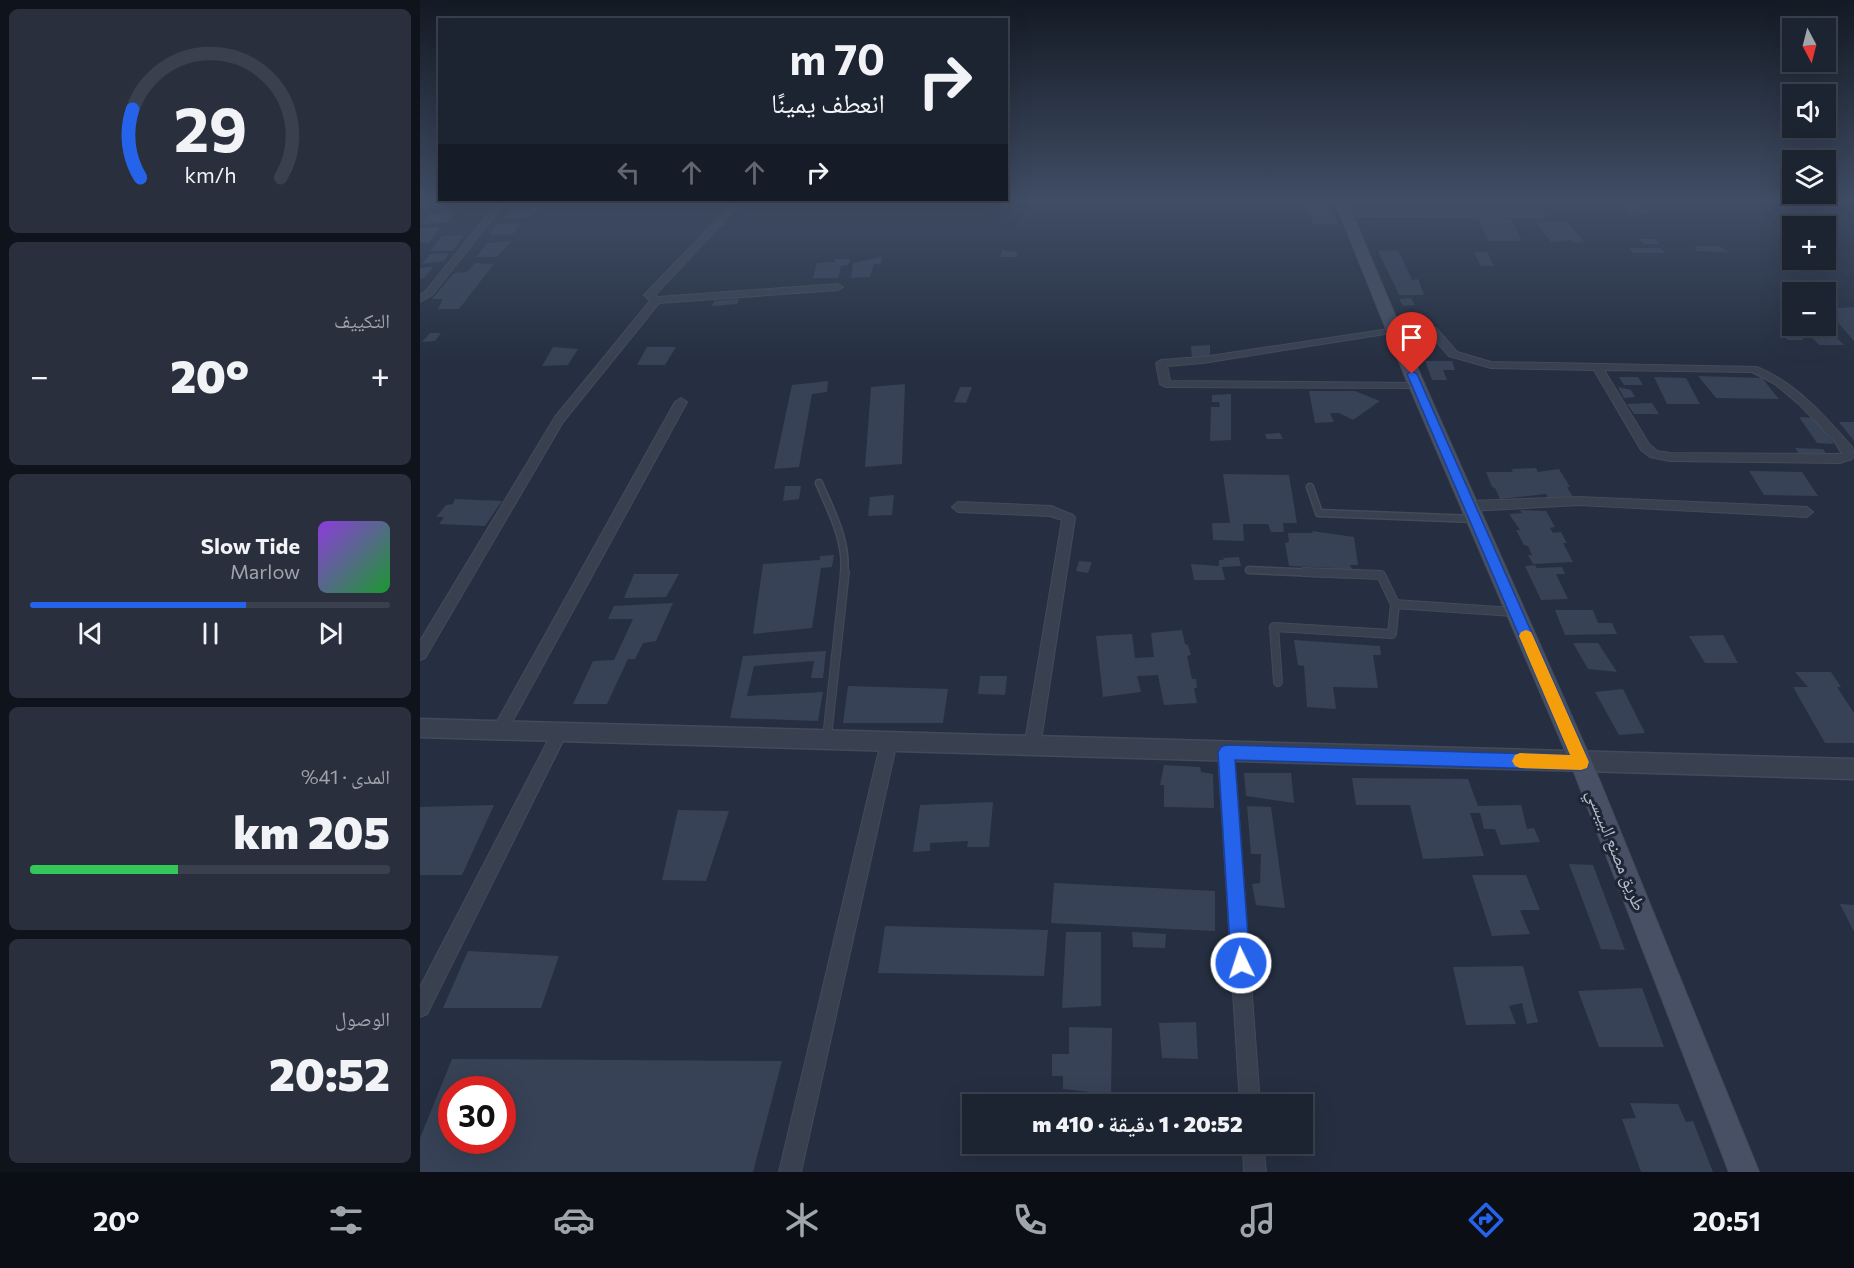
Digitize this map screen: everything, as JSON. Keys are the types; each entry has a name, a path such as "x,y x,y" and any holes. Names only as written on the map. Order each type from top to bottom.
{"main road":[{"name":"طريق مصنع البيبسي","path":"1362,254 1581,762 1744,1172"}],"street":[{"path":"420,299 429,293 460,254"},
{"path":"689,254 649,295 656,300 838,287"},
{"path":"420,654 559,420 656,300"},
{"path":"1417,385 1165,384 1161,363 1203,360 1394,330 1431,330 1449,351 1480,363 1598,368 1758,370 1812,410 1848,450 1848,456 1840,459 1670,457 1654,454 1645,447 1598,368"},
{"path":"500,730 681,402"},
{"path":"1472,512 1579,501 1808,512"},
{"path":"958,507 1051,511 1069,518 1032,747"},
{"path":"420,728 1854,769"},
{"path":"420,1007 560,732"},
{"path":"790,1172 889,742"},
{"path":"1226,752 1250,1094"},
{"path":"1254,1154 1255,1172"}],"lane":[{"path":"819,483 837,527 846,559 827,740"},
{"path":"1310,487 1319,513 1472,512"},
{"path":"1249,570 1381,575 1395,604 1392,634 1274,627 1278,682"},
{"path":"1395,604 1516,613"}],"building":[{"path":"430,254 449,254 444,261 422,264"},
{"path":"479,254 500,254 497,257 476,257"},
{"path":"1001,254 1017,254 1017,257 1000,257"},
{"path":"1379,254 1400,254 1412,280 1418,279 1424,295 1399,295"},
{"path":"1475,254 1488,254 1494,266 1481,266"},
{"path":"882,257 881,264 874,264 870,277 851,278 853,263"},
{"path":"834,259 850,259 848,265 841,266 838,278 813,278 817,263 835,262"},
{"path":"475,263 494,264 459,309 438,309 443,299 432,299 454,273 467,272"},
{"path":"433,267 423,279 420,279 420,268"},
{"path":"1411,298 1415,305 1403,306 1399,299"},
{"path":"739,299 737,304 712,306 714,301"},
{"path":"1854,307 1854,341 1836,320 1836,308"},
{"path":"430,333 441,333 435,341 422,342"},
{"path":"1784,336 1800,336 1804,340 1788,340"},
{"path":"1811,336 1835,336 1844,345 1819,345"},
{"path":"1210,345 1210,356 1203,356 1203,359 1192,359 1191,346"},
{"path":"553,347 578,349 568,365 542,366"},
{"path":"647,347 676,347 665,365 637,365"},
{"path":"1425,361 1452,361 1455,370 1443,370 1447,380 1432,380"},
{"path":"1698,376 1762,378 1779,399 1716,398"},
{"path":"1619,377 1638,377 1643,385 1624,385"},
{"path":"1654,377 1686,378 1700,404 1667,404"},
{"path":"828,381 827,392 812,394 799,467 774,469 792,385"},
{"path":"905,384 902,464 865,467 871,387"},
{"path":"960,387 972,387 966,403 954,402"},
{"path":"1618,387 1631,390 1635,397 1624,398"},
{"path":"1309,391 1355,391 1380,401 1353,420 1339,413 1330,413 1334,422 1315,423"},
{"path":"1231,394 1231,440 1210,441 1211,407 1220,407 1219,402 1212,402 1212,395"},
{"path":"1652,403 1659,414 1634,414 1627,404"},
{"path":"1799,417 1815,418 1834,444 1817,443"},
{"path":"1839,422 1854,422 1854,441"},
{"path":"1280,433 1283,439 1267,439 1265,434"},
{"path":"1795,448 1823,449 1829,458 1801,457"},
{"path":"1536,468 1538,472 1559,469 1573,497 1548,498 1546,494 1500,499 1486,472 1513,472 1511,469"},
{"path":"1749,471 1802,472 1818,496 1764,495"},
{"path":"1223,474 1289,475 1297,523 1283,523 1284,532 1271,532 1268,524 1243,524 1244,541 1213,540 1212,523 1230,523"},
{"path":"785,486 801,486 799,499 783,501"},
{"path":"894,495 892,515 868,516 870,497"},
{"path":"455,499 502,501 485,526 439,524 444,517 436,517 446,505 453,504"},
{"path":"1520,510 1546,511 1555,527 1550,528 1553,533 1561,532 1567,543 1563,543 1573,562 1533,564 1528,555 1532,555 1528,546 1524,545 1516,530 1520,530 1509,514 1522,513"},
{"path":"1312,531 1354,537 1358,565 1350,565 1353,571 1289,566 1285,543 1289,542 1288,533 1313,533"},
{"path":"834,555 832,567 821,568 812,628 753,634 763,564 820,560 820,556"},
{"path":"1239,557 1241,566 1222,567 1225,580 1194,580 1191,564 1219,566 1219,560 1224,560 1223,558"},
{"path":"1079,561 1092,562 1088,573 1076,571"},
{"path":"1535,565 1537,568 1562,567 1565,574 1556,574 1568,599 1541,600 1525,566"},
{"path":"634,574 679,574 666,597 624,598"},
{"path":"673,603 656,641 643,643 635,659 628,659 607,704 573,704 593,661 614,660 633,619 608,619 614,606"},
{"path":"1555,610 1593,610 1598,623 1612,623 1617,634 1565,635"},
{"path":"1182,630 1185,644 1188,645 1191,655 1187,656 1192,679 1196,679 1197,688 1194,688 1197,703 1164,705 1158,675 1137,676 1141,692 1103,697 1096,636 1132,634 1135,658 1154,657 1151,633"},
{"path":"1723,635 1738,663 1705,663 1689,636"},
{"path":"1294,640 1380,646 1381,655 1373,655 1378,688 1333,687 1336,709 1307,707 1304,666 1298,665"},
{"path":"1573,643 1598,643 1617,672 1588,669"},
{"path":"826,651 823,678 811,678 814,661 754,666 747,696 823,692 818,721 730,718 743,656"},
{"path":"1795,672 1831,672 1841,687 1837,687 1854,713 1854,743 1825,743 1793,687 1808,687"},
{"path":"980,676 1007,676 1005,695 978,694"},
{"path":"848,686 948,689 943,723 843,723"},
{"path":"1623,689 1645,733 1619,735 1595,692"},
{"path":"1164,765 1200,767 1201,772 1213,774 1214,808 1164,807 1164,785 1160,785"},
{"path":"1244,773 1291,773 1294,803 1246,796"},
{"path":"1352,778 1468,779 1478,806 1521,805 1527,829 1534,828 1540,842 1501,845 1495,829 1484,829 1480,813 1470,813 1484,856 1423,859 1410,805 1356,805"},
{"path":"993,802 989,847 967,847 968,841 930,843 930,851 913,852 920,805"},
{"path":"494,805 462,875 420,875 420,807"},
{"path":"1247,806 1271,807 1285,908 1256,905 1252,884 1260,883 1261,854 1251,854"},
{"path":"678,810 729,811 706,881 662,880"},
{"path":"1569,864 1593,865 1625,950 1601,949"},
{"path":"1472,875 1526,875 1540,910 1520,910 1530,934 1492,936"},
{"path":"1054,883 1215,891 1215,931 1051,923"},
{"path":"1840,904 1854,905 1854,932"},
{"path":"885,926 1048,930 1044,976 878,973"},
{"path":"1066,932 1101,932 1101,1006 1062,1008"},
{"path":"1132,932 1166,934 1165,948 1133,947"},
{"path":"468,951 559,956 541,1008 443,1008"},
{"path":"1523,966 1538,1022 1527,1024 1522,1003 1509,1006 1516,1024 1466,1025 1453,967"},
{"path":"1642,988 1664,1047 1599,1047 1578,991"},
{"path":"1196,1022 1198,1059 1162,1058 1159,1023"},
{"path":"1069,1027 1112,1028 1111,1094 1090,1094 1090,1092 1063,1089 1063,1076 1052,1076 1052,1054 1069,1054"},
{"path":"452,1059 782,1061 753,1172 420,1172 420,1138 438,1094 438,1154 516,1154 516,1076 445,1076"},
{"path":"1630,1103 1678,1104 1686,1122 1693,1121 1713,1172 1641,1172 1622,1119 1636,1118"}],"slow traffic":[{"path":"1520,761 1581,762 1526,636"}],"route":[{"path":"1241,963 1226,752 1581,762 1412,374"}]}
